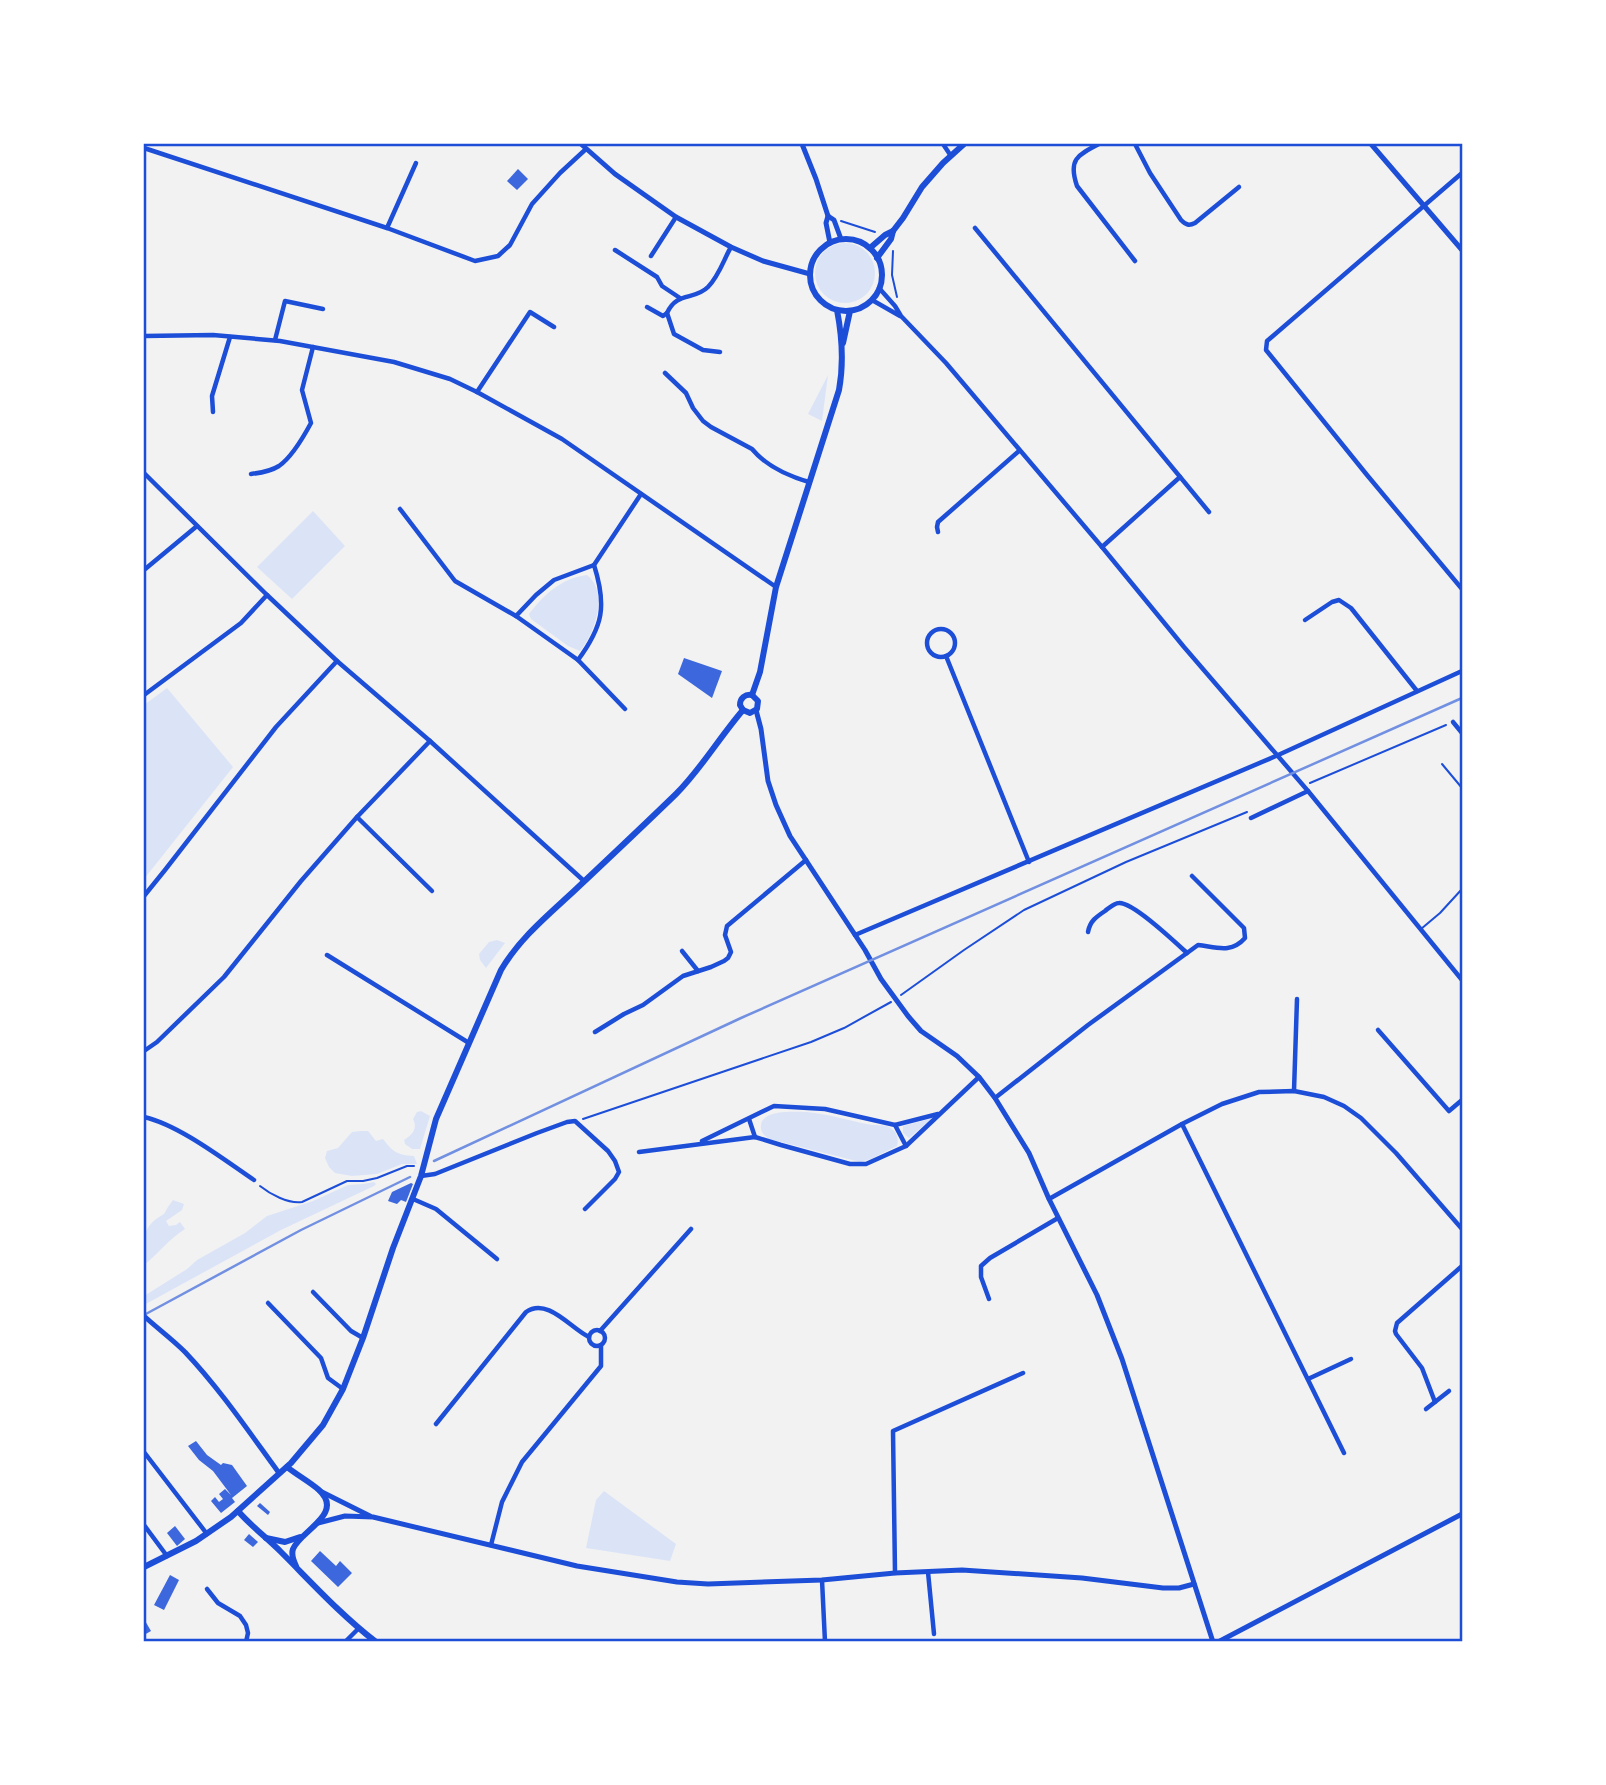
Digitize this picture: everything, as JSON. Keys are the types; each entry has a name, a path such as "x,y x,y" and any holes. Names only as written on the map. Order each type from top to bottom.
{"main road":[{"path":"877,258 922,187 964,144"},
{"path":"870,248 893,231"},
{"path":"841,240 858,241 870,248 877,258 882,274 879,288 872,300 863,307 850,311 836,310 822,302 811,285 810,274 815,258 830,243 841,240"},
{"path":"752,695 760,672 776,587 839,390 842,350 836,310"},
{"path":"842,350 850,311"},
{"path":"752,695 758,701 758,707 750,713 743,710 740,703 742,698 752,695"},
{"path":"144,1567 207,1534 238,1511 287,1467 323,1425 343,1389 363,1338 421,1176 436,1119 509,956 531,930 696,774 743,710"},
{"path":"287,1467 320,1491 326,1501 326,1509 318,1523 302,1537 292,1553 300,1574"},
{"path":"238,1511 300,1574 376,1642"},
{"path":"265,1538 285,1542 302,1537"}],"street":[{"path":"802,144 828,216 826,223 830,243"},
{"path":"943,144 951,156"},
{"path":"1099,144 1079,154 1072,172 1077,186 1135,261"},
{"path":"1135,144 1150,173 1186,224 1195,223 1238,187"},
{"path":"1371,144 1462,250"},
{"path":"144,148 387,228 475,261 498,256 510,245 532,204 583,146 623,180 676,217 763,261 810,274"},
{"path":"387,228 416,163"},
{"path":"1462,173 1267,341 1266,350 1462,589"},
{"path":"828,216 834,220 841,240"},
{"path":"651,256 676,217"},
{"path":"975,228 1209,512"},
{"path":"647,307 663,316 671,305 681,298 707,289 731,247"},
{"path":"615,250 657,277 662,286 681,298"},
{"path":"879,288 901,316 946,363 1308,791 1462,980"},
{"path":"872,300 901,316"},
{"path":"275,341 285,301 323,309"},
{"path":"477,392 530,312 554,327"},
{"path":"667,313 674,334 703,350 720,352"},
{"path":"144,336 230,337 313,346 394,362 450,379 592,458 776,587"},
{"path":"213,412 212,396 230,337"},
{"path":"251,474 279,466 306,434 311,423 302,390 313,346"},
{"path":"665,373 682,388 703,421 752,449 786,475 809,482"},
{"path":"938,531 939,522 1019,451"},
{"path":"144,473 267,596 337,661 430,741 584,881"},
{"path":"1102,547 1181,477"},
{"path":"516,616 554,580 594,565 641,494"},
{"path":"400,509 455,581 516,616 578,660 625,709"},
{"path":"144,570 197,526"},
{"path":"578,660 596,634 600,619 602,600 594,565"},
{"path":"144,695 241,623 267,596"},
{"path":"1306,621 1339,600 1350,608 1417,691"},
{"path":"937,629 947,630 953,637 953,650 946,656 937,657 929,652 927,647 930,634 937,629"},
{"path":"946,656 1029,862"},
{"path":"144,896 276,727 337,661"},
{"path":"855,934 1276,756 1462,671"},
{"path":"756,710 768,781 790,836 855,934 881,979 908,1016 921,1031 957,1056 979,1077 1029,1153 1110,1326 1194,1584 1216,1642 1462,1514"},
{"path":"1453,722 1462,733"},
{"path":"144,1051 157,1042 224,977 301,881 357,817 430,741"},
{"path":"1251,818 1308,791"},
{"path":"357,817 432,891"},
{"path":"595,1032 643,1005 683,976 728,958 731,953 725,935 727,926 807,860"},
{"path":"995,1098 1193,948 1198,945 1231,949 1238,946 1245,938 1244,928 1192,876"},
{"path":"1088,932 1091,921 1121,902 1141,914 1187,953"},
{"path":"682,951 698,971"},
{"path":"327,956 469,1043"},
{"path":"1294,1091 1297,999"},
{"path":"1378,1030 1450,1111 1462,1100"},
{"path":"639,1152 755,1136 850,1164 866,1164 906,1146 979,1077"},
{"path":"1049,1199 1222,1104 1259,1092 1294,1091 1324,1097 1361,1118 1396,1153 1462,1229"},
{"path":"698,1143 774,1106 825,1109 895,1125 941,1114"},
{"path":"144,1117 178,1131 254,1180"},
{"path":"749,1119 755,1136"},
{"path":"421,1176 435,1174 537,1133 575,1121 608,1151 619,1172 585,1209"},
{"path":"1182,1124 1344,1453"},
{"path":"895,1125 906,1146"},
{"path":"413,1199 436,1209 497,1259"},
{"path":"989,1299 981,1277 981,1266 1058,1218"},
{"path":"589,1337 593,1332 600,1331 691,1229"},
{"path":"1435,1402 1422,1368 1395,1331 1397,1323 1462,1266"},
{"path":"313,1292 351,1331 363,1338"},
{"path":"268,1303 321,1358 328,1378 343,1389"},
{"path":"436,1424 531,1308 551,1311 589,1337"},
{"path":"144,1316 185,1353 218,1390 279,1473"},
{"path":"491,1545 502,1502 522,1462 601,1366 601,1345 605,1336 600,1331"},
{"path":"589,1337 594,1346 601,1345"},
{"path":"1308,1379 1351,1359"},
{"path":"895,1573 893,1431 1023,1373"},
{"path":"1426,1409 1449,1391"},
{"path":"144,1452 207,1534"},
{"path":"320,1491 373,1517"},
{"path":"318,1523 345,1516 373,1517 577,1566 677,1583 822,1580 962,1570 1082,1578 1169,1589 1194,1584"},
{"path":"144,1525 167,1556"},
{"path":"928,1572 934,1634"},
{"path":"822,1580 825,1642"},
{"path":"207,1589 218,1603 240,1616 248,1633 246,1642"},
{"path":"345,1642 359,1628"}],"lane":[{"path":"1442,764 1462,788"},
{"path":"1420,930 1462,889"}],"path":[{"path":"837,223 843,220 879,235"},
{"path":"891,246 892,275 897,296 894,300"},
{"path":"1303,786 1453,722"},
{"path":"899,997 1024,910 1126,862 1248,811"},
{"path":"575,1121 769,1058 867,1017 892,1001"},
{"path":"254,1180 263,1189 296,1203 347,1181 377,1178 407,1166 419,1167"}],"shaded area":[{"path":"839,243 851,243 870,256 875,273 873,285 862,298 851,303 839,303 820,290 815,279 815,267 828,248"},
{"path":"828,375 822,421 808,414"},
{"path":"313,511 345,546 292,599 257,567"},
{"path":"587,575 594,582 597,592 597,613 591,634 580,651 568,646 531,619 529,614 554,588"},
{"path":"167,688 233,767 144,879 144,705"},
{"path":"497,940 505,943 486,968 479,954 489,942"},
{"path":"421,1111 430,1116 420,1149 412,1149 404,1140 413,1131 413,1119 417,1112"},
{"path":"780,1112 807,1112 887,1126 896,1133 897,1146 860,1162 769,1139 762,1131 761,1125 767,1116"},
{"path":"933,1118 909,1138 903,1133 903,1126"},
{"path":"368,1131 376,1141 383,1139 396,1152 414,1156 417,1164 402,1164 377,1174 352,1176 335,1173 325,1158 327,1151 338,1148 352,1132"},
{"path":"374,1182 374,1186 281,1230 144,1305 144,1296 197,1260 245,1233 267,1216 313,1201 348,1185"},
{"path":"173,1200 184,1204 182,1210 166,1221 169,1226 180,1222 185,1229 144,1265 147,1230 164,1214"},
{"path":"604,1491 676,1544 670,1561 586,1548 596,1500"}],"building":[{"path":"518,169 528,179 517,190 507,181"},
{"path":"684,658 722,671 712,698 678,674"},
{"path":"413,1184 406,1202 401,1200 397,1204 388,1201 392,1192"},
{"path":"196,1441 207,1455 221,1465 232,1465 247,1486 232,1498 235,1502 221,1513 211,1501 215,1497 219,1502 223,1499 219,1494 225,1489 231,1495 213,1471 199,1460 188,1446"},
{"path":"260,1503 270,1512 268,1515 257,1506"},
{"path":"175,1526 185,1539 177,1546 167,1533"},
{"path":"249,1534 258,1542 253,1547 244,1540"},
{"path":"320,1551 336,1566 340,1561 352,1573 338,1587 311,1561"},
{"path":"170,1575 179,1580 164,1610 154,1605"},
{"path":"144,1619 151,1631 144,1635"}],"railway":[{"path":"434,1161 741,1018 1462,698"},
{"path":"144,1315 301,1230 410,1177"}]}
